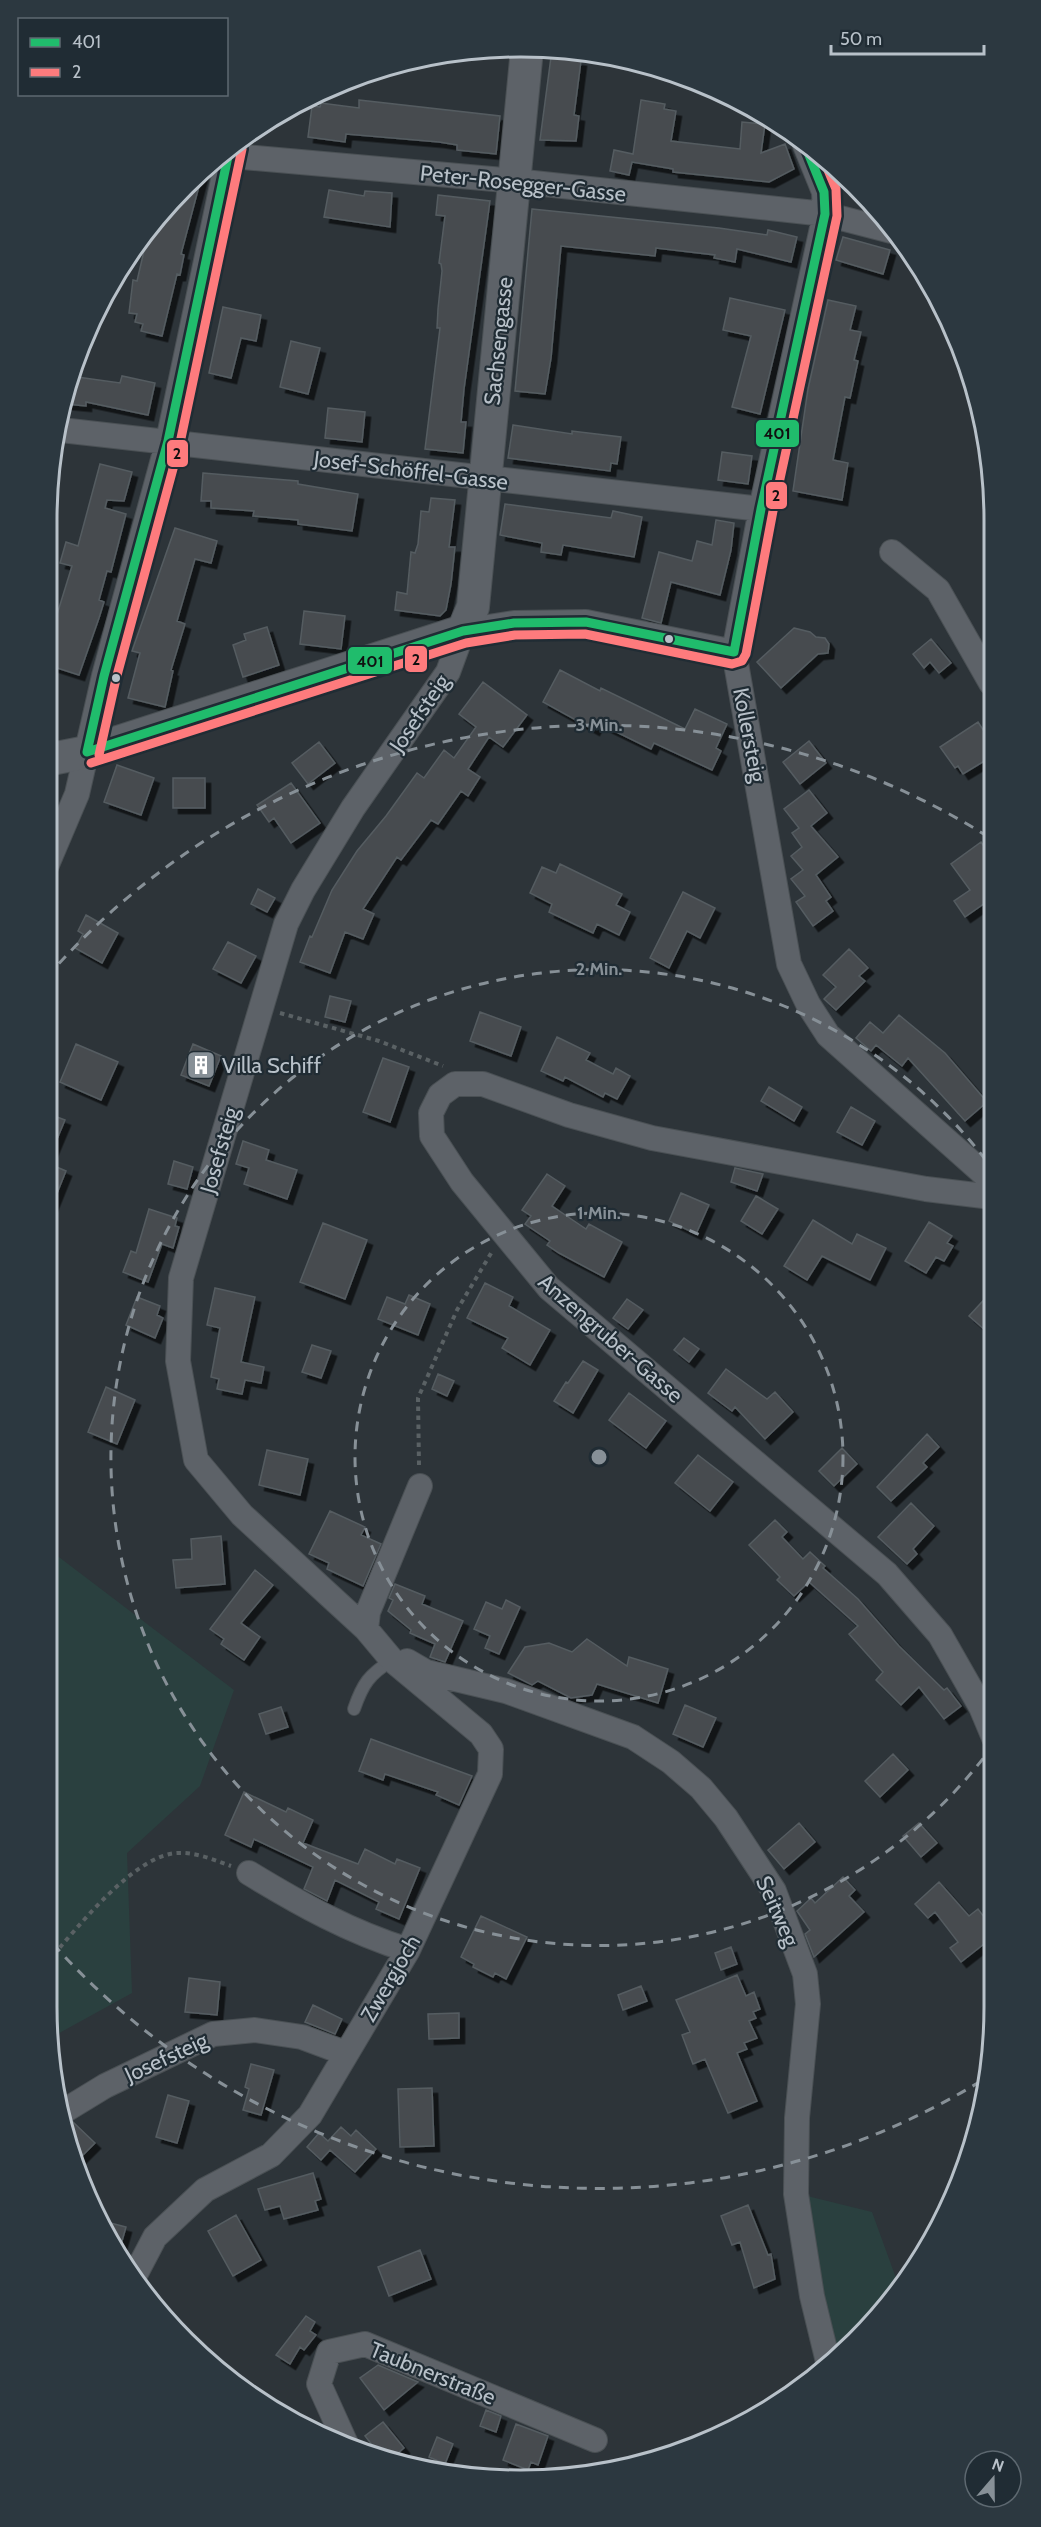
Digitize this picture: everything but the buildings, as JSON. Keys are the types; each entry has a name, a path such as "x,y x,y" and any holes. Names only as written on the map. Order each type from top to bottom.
{"street":[{"name":"Sachsengasse","path":"463,631 472,606 526,57"},
{"name":"Peter-Rosegger-Gasse","path":"238,153 825,214 880,228"},
{"name":"Kollersteig","path":"811,159 824,192 825,214 761,509 734,652 789,964 808,1004 828,1035 984,1174"},
{"path":"57,841 77,794 104,676 168,441 223,165"},
{"name":"Josef-Schöffel-Gasse","path":"66,431 761,509"},
{"path":"892,552 938,590 984,671"},
{"path":"57,757 87,752 463,631 514,623 586,622 734,652"},
{"name":"Josefsteig","path":"380,1645 242,1515 196,1460 178,1361 181,1278 286,924 303,890 353,808 448,672 463,631"},
{"path":"455,1084 483,1084 549,1108 652,1138 926,1189 984,1196"},
{"name":"Anzengruber-Gasse","path":"455,1084 440,1095 431,1113 432,1136 462,1182 549,1288 887,1574 940,1635 984,1714"},
{"path":"380,1645 368,1612 420,1486"},
{"name":"Zwergjoch","path":"138,2269 155,2237 205,2190 271,2155 310,2115 408,1950 490,1774 491,1749 481,1734 380,1645"},
{"name":"Seitweg","path":"380,1645 426,1672 506,1691 633,1737 671,1762 701,1788 726,1818 774,1891 806,1974 808,2004 797,2118 796,2194 812,2296 826,2355"},
{"path":"249,1874 345,1927 408,1950"},
{"name":"Josefsteig","path":"69,2108 105,2086 213,2034 267,2031 302,2037 345,2053"},
{"name":"Taubnerstraße","path":"342,2434 319,2384 329,2352 364,2344 595,2440"}],"lane":[{"path":"354,1709 362,1685 377,1670 380,1645"}],"path":[{"path":"279,1013 379,1041 443,1066 455,1084"},
{"path":"420,1486 418,1398 457,1311 503,1233"},
{"path":"57,1951 121,1882 148,1863 176,1852 207,1857 249,1874"}],"green space":[{"path":"57,1556 234,1690 200,1786 127,1853 132,1993 58,2034"},
{"path":"795,2193 872,2212 896,2278 869,2312 830,2351"}],"transit line":[{"name":"2","path":"99,755 116,679 180,443 242,150"},
{"name":"401","path":"87,752 463,631 514,623 586,622 734,652 761,509 825,214 824,192 811,159"},
{"name":"401","path":"87,752 104,676 168,441 227,162"},
{"name":"2","path":"91,763 466,643 515,635 585,634 732,664 742,661 746,654 773,511 837,216 836,189 831,176"}],"place":[{"name":"Villa Schiff","path":"201,1065"}]}
